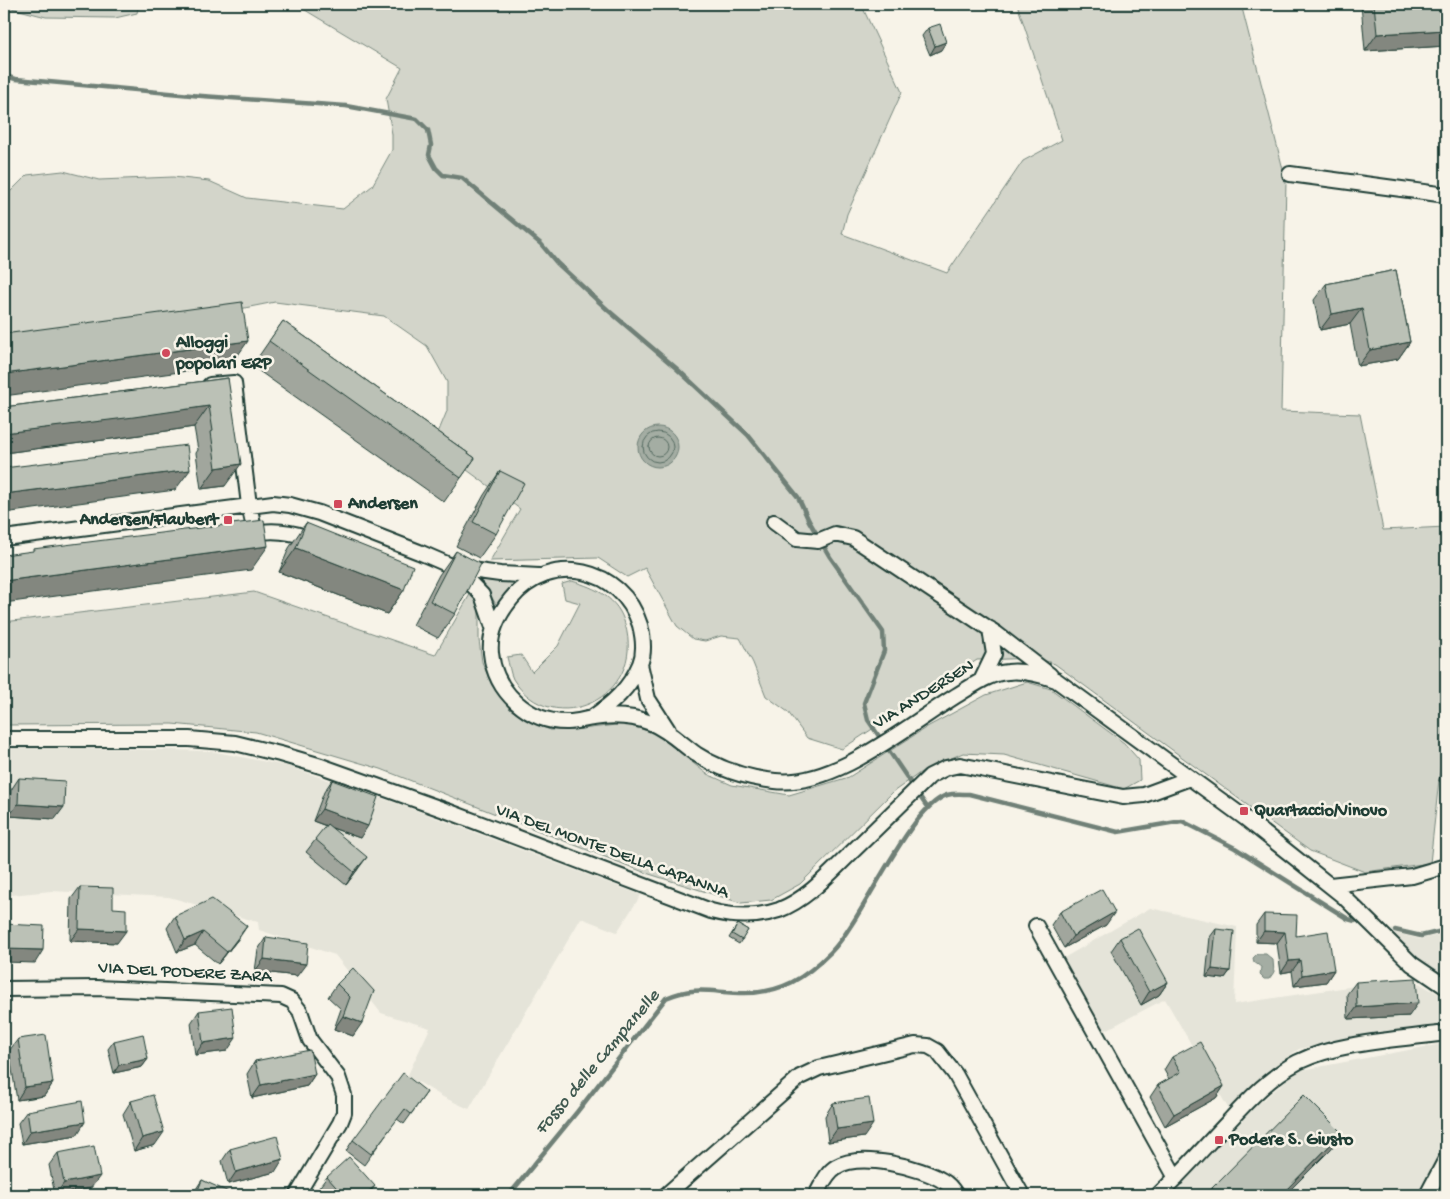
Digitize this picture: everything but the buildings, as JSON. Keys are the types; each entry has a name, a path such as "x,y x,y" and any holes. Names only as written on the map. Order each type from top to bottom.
{"street":[{"path":"1290,174 1446,195"},
{"path":"198,387 234,383 249,505 255,532"},
{"name":"VIA ANDERSEN","path":"4,538 249,505 277,503 309,510 397,543 456,568 500,574 539,576 559,570 573,570 598,577 613,586 626,598 637,618 643,640 643,654 640,664 622,693 616,700 591,718"},
{"path":"774,522 797,539 822,540 835,534 853,538 990,629 1056,680"},
{"path":"230,536 255,532 293,532 329,545"},
{"name":"VIA ANDERSEN","path":"456,568 482,595 490,613 493,627 491,642 494,666 504,688 516,703 528,712 552,720 568,722 591,718 631,717 654,724 670,733 696,754 725,769 777,782 801,781 845,766 981,681 994,675 1009,671 1034,673 1056,680 1245,818 1330,885 1387,942 1412,964 1446,987"},
{"name":"VIA ANDERSEN","path":"493,627 514,595 539,576"},
{"path":"981,681 994,654 990,629"},
{"name":"VIA ANDERSEN","path":"640,664 648,699 670,733"},
{"name":"VIA DEL MONTE DELLA CAPANNA","path":"4,739 189,739 235,743 322,766 711,910 739,916 772,912 784,908 802,897 831,872 930,776 938,771 960,765 1123,797 1144,795 1190,778"},
{"path":"1330,885 1405,878 1446,866"},
{"path":"1036,926 1176,1178"},
{"name":"VIA DEL PODERE ZARA","path":"4,988 65,987 159,990 281,996 292,1001 300,1011 310,1040 342,1085 344,1105 340,1123 297,1195"},
{"path":"1158,1195 1243,1106 1278,1074 1298,1062 1319,1054 1344,1048 1446,1033"},
{"path":"666,1195 800,1076 819,1068 915,1045 928,1046 937,1051 955,1074 1022,1195"},
{"path":"1427,1195 1446,1159"},
{"path":"816,1195 826,1176 836,1166 843,1163 873,1161 904,1166 936,1178 945,1182 956,1195"}],"shaded area":[{"path":"4,4 139,4 137,13 115,18 46,17 4,6"},
{"path":"295,4 861,4 902,92 847,214 842,234 947,273 1023,161 1062,140 1017,4 1241,4 1286,181 1281,411 1360,414 1383,530 1446,527 1446,715 1430,863 1365,872 1310,851 1055,664 1037,658 977,660 842,749 807,738 788,712 766,696 753,663 740,638 721,636 705,641 693,639 677,626 645,568 627,577 598,558 490,561 520,509 433,445 447,411 447,382 427,346 384,316 275,302 194,318 4,349 4,198 27,175 63,171 99,180 173,177 209,181 247,198 343,209 372,186 392,150 392,134 386,99 402,68"},
{"path":"481,580 517,583 505,594 497,606"},
{"path":"572,581 605,595 617,607 625,624 628,650 622,672 610,690 592,702 571,709 550,707 530,698 513,679 507,657 521,655 532,672 558,646 580,603 565,599 562,584"},
{"path":"472,591 479,604 479,640 482,662 492,685 510,709 526,720 550,730 574,730 624,724 655,733 707,774 732,785 789,795 849,777 927,727 986,695 1027,682 1051,689 1124,743 1139,760 1140,780 1124,789 1004,755 963,753 924,770 893,792 800,884 771,900 741,903 646,873 381,769 256,732 172,724 4,725 4,622 254,592 435,655"},
{"path":"4,746 211,751 287,766 407,807 641,895 617,932 581,918 469,1109 443,1097 420,1083 406,1079 430,1028 381,1013 335,955 259,930 258,922 169,897 51,891 11,895 4,888"},
{"path":"1150,908 1237,927 1234,1004 1409,978 1446,998 1446,1026 1345,1040 1299,1049 1277,1064 1228,1108 1165,999 1104,1031 1062,959"},
{"path":"1396,933 1419,939 1446,934 1446,981 1424,966 1390,936"},
{"path":"1446,1043 1446,1146 1420,1195 1171,1195 1256,1106 1297,1071"}],"water":[{"path":"662,427 669,430 675,436 678,447 677,455 669,464 662,467 654,467 647,464 639,455 638,443 641,436 650,428"},
{"path":"1257,954 1266,954 1273,960 1274,972 1269,979 1264,979 1260,975 1261,967 1254,962 1253,958"}],"waterway":[{"path":"4,76 16,79 202,96 346,106 417,119 428,130 431,145 429,155 436,168 443,175 462,178 541,244 557,263 609,311 676,368 748,435 798,497 809,521 830,557 883,632 884,651 864,703 868,720 927,807"},
{"name":"Fosso delle Campanelle","path":"509,1195 666,998 696,991 744,993 770,990 792,982 812,969 831,952 844,936 902,841 917,820 932,804 947,795 969,794 1118,832 1182,821 1235,848 1348,919 1355,921"},
{"path":"1395,930 1421,936 1446,930"}],"place":[{"name":"Alloggi popolari ERP","path":"166,353"},
{"name":"Andersen","path":"338,504"},
{"name":"Andersen/Flaubert","path":"228,520"},
{"name":"Quartaccio/Vinovo","path":"1244,811"},
{"name":"Podere S. Giusto","path":"1219,1140"}]}
